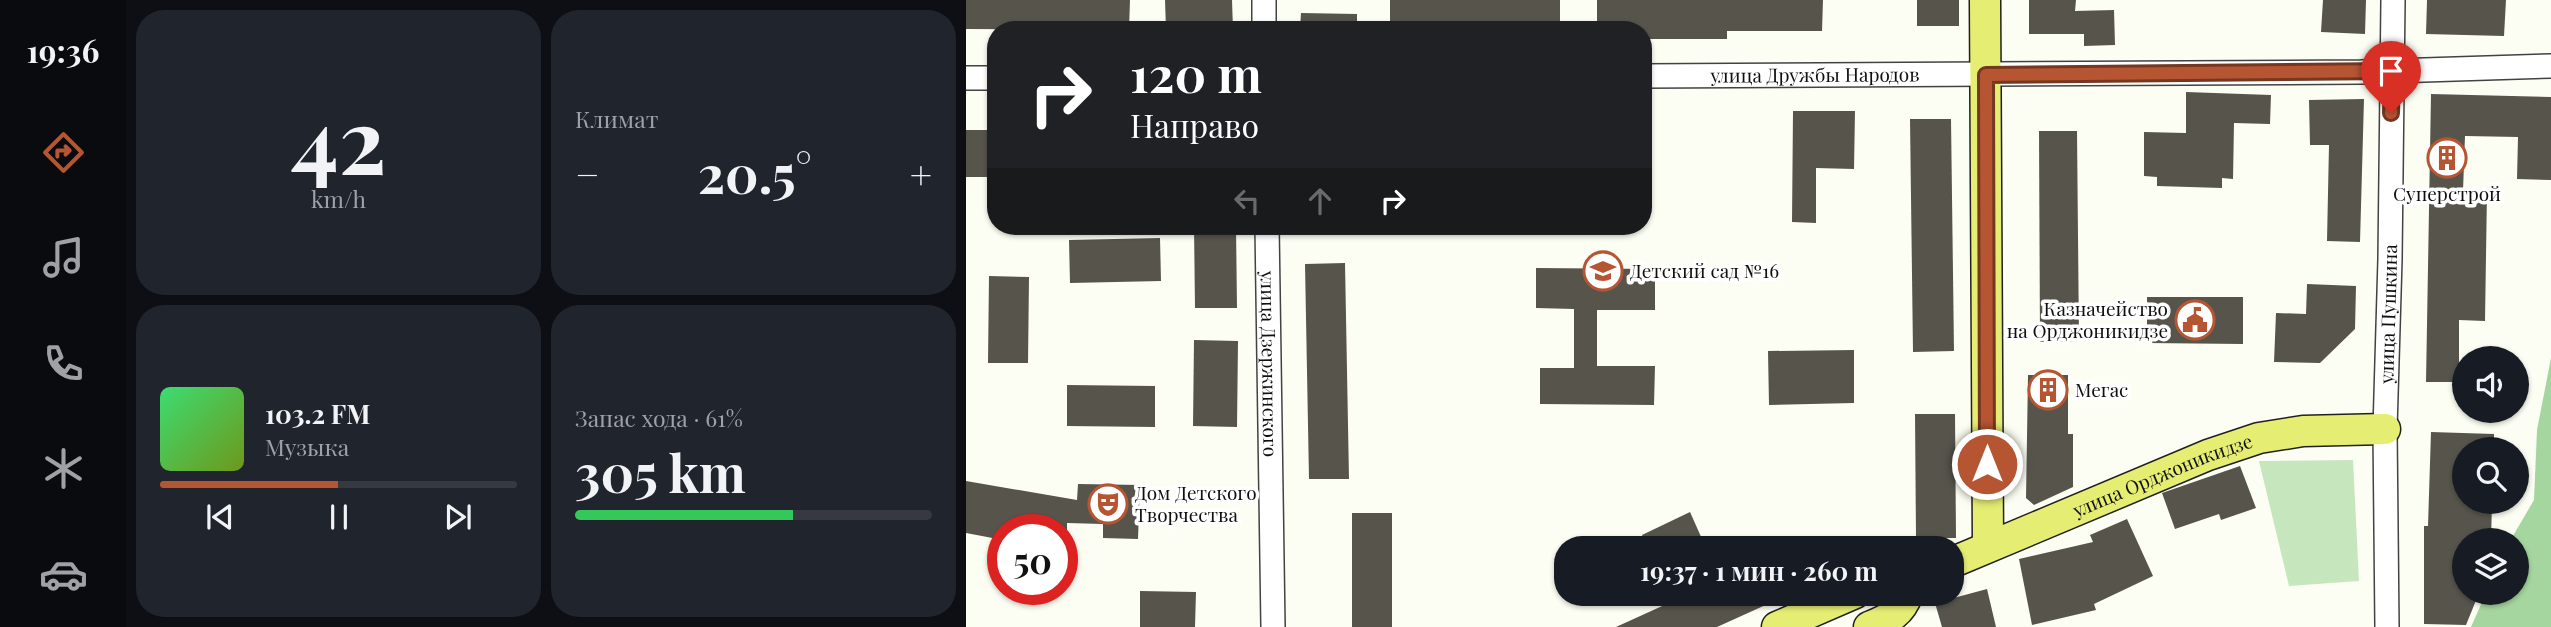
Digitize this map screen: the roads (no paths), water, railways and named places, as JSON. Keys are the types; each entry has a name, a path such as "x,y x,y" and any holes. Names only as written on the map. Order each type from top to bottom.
{"main road":[{"path":"1985,0 1988,546"},
{"name":"улица Орджоникидзе","path":"1964,557 2208,455 2259,438 2303,431 2385,429"},
{"path":"1777,627 1825,606"},
{"path":"1869,627 1894,616 1902,606"}],"street":[{"path":"1264,0 1264,21"},
{"name":"улица Пушкина","path":"2387,627 2385,429 2393,0"},
{"path":"2392,71 2551,66"},
{"name":"улица Дружбы Народов","path":"1652,76 2392,71"},
{"path":"966,78 987,78"},
{"name":"улица Дзержинского","path":"1267,235 1273,627"}],"place":[{"name":"Суперстрой","path":"2447,158"},
{"name":"Детский сад №16","path":"1603,271"},
{"name":"Казначейство на Орджоникидзе","path":"2195,320"},
{"name":"Мегас","path":"2048,390"},
{"name":"Дом Детского Творчества","path":"1108,504"}]}
